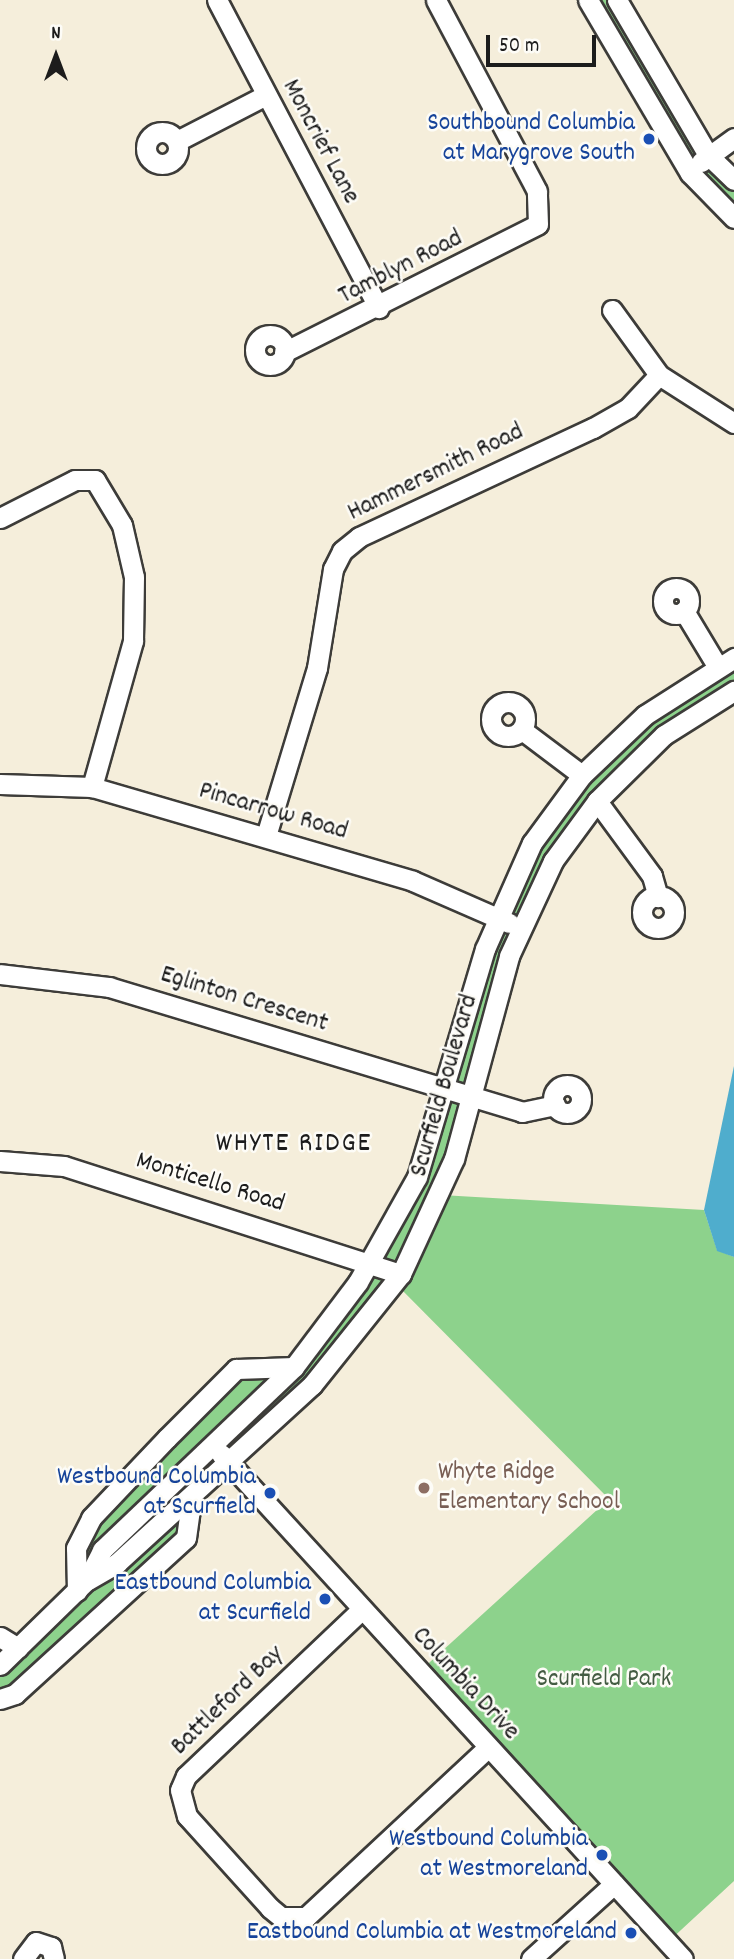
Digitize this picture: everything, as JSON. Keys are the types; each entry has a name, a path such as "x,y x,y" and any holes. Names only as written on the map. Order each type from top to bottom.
{"street":[{"name":"Moncrief Lane","path":"216,0 379,309"},
{"name":"Tamblyn Road","path":"284,352 379,309 538,224 537,191 436,0"},
{"path":"617,0 708,155 734,180"},
{"path":"596,3 690,173 734,218"},
{"path":"177,141 266,95"},
{"path":"690,173 708,155 734,138"},
{"path":"611,310 659,375 734,423"},
{"name":"Hammersmith Road","path":"266,836 317,668 333,569 342,551 359,537 593,428 628,408 659,375"},
{"path":"0,518 75,480 95,480 122,525 134,577 133,641 92,787"},
{"path":"684,611 725,661"},
{"name":"Scurfield Boulevard","path":"82,1585 102,1550 210,1443 294,1367 373,1261 417,1177 496,918 532,843 582,775 645,715 725,661"},
{"name":"Scurfield Boulevard","path":"0,1665 82,1585 117,1563 312,1385 401,1274 433,1216 522,929 553,861 597,801 664,735 734,691"},
{"path":"522,730 582,775"},
{"name":"Pincarrow Road","path":"0,784 92,787 413,881 522,929"},
{"path":"597,801 652,876 658,897"},
{"name":"Eglinton Crescent","path":"0,974 109,986 522,1112 555,1105"},
{"name":"Monticello Road","path":"0,1161 64,1166 373,1261 401,1274"},
{"path":"82,1585 76,1548 91,1518 167,1438 236,1369 294,1367"},
{"name":"Columbia Drive","path":"210,1443 683,1959"},
{"path":"0,1699 15,1694 186,1538 192,1494"},
{"name":"Battleford Bay","path":"361,1610 186,1776 180,1790 187,1816 270,1908 282,1917 306,1917 488,1747"},
{"path":"0,1637 18,1648"},
{"path":"531,1959 614,1884"},
{"path":"23,1959 29,1945 41,1942 54,1959"}],"green space":[{"path":"588,0 617,0 734,180 734,218 690,173"},
{"name":"Scurfield Park","path":"734,658 734,691 597,801 509,956 441,1195 704,1210 717,1250 734,1257 734,1881 668,1942 419,1672 609,1499 396,1284 207,1482 186,1538 0,1699 0,1665 77,1591 76,1548 236,1369 294,1367 417,1177 496,918 582,775"}],"water":[{"path":"734,1066 734,1257 717,1251 704,1210"}],"place":[{"name":"Southbound Columbia at Marygrove South","path":"649,139"},
{"name":"Whyte Ridge Elementary School","path":"424,1488"},
{"name":"Westbound Columbia at Scurfield","path":"270,1493"},
{"name":"Eastbound Columbia at Scurfield","path":"325,1599"},
{"name":"Westbound Columbia at Westmoreland","path":"602,1855"},
{"name":"Eastbound Columbia at Westmoreland","path":"631,1933"}],"district":[{"name":"WHYTE RIDGE","path":"294,1145"}]}
